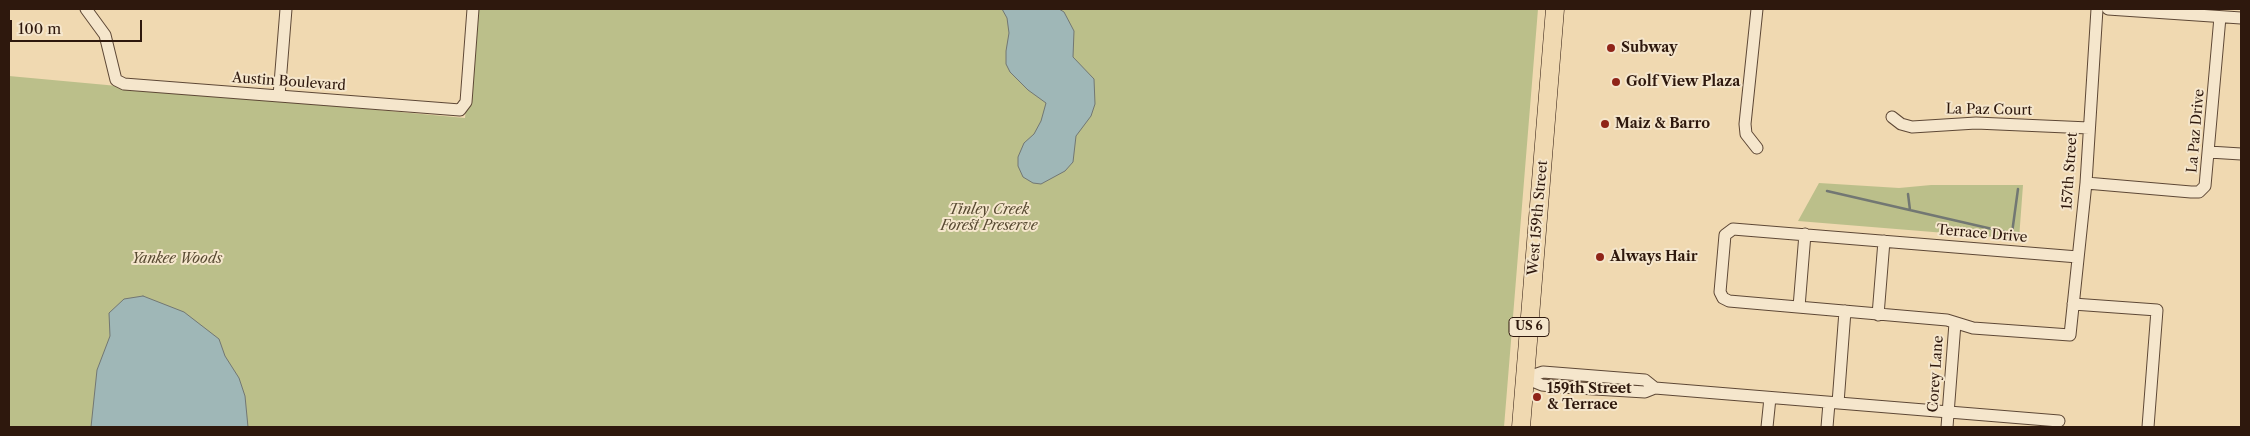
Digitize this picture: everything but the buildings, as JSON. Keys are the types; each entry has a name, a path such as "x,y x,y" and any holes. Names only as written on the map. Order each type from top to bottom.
{"main road":[{"name":"West 159th Street","path":"1521,427 1555,9"}],"street":[{"name":"Austin Boulevard","path":"86,9 105,35 116,80 124,84 460,110 466,102 473,9"},
{"path":"279,96 286,9"},
{"path":"1757,148 1746,134 1745,124 1758,9"},
{"name":"157th Street","path":"2070,334 2086,183 2097,9"},
{"path":"2108,9 2241,18"},
{"name":"La Paz Drive","path":"2086,183 2199,192 2206,182 2220,17"},
{"name":"La Paz Court","path":"1892,117 1901,124 1912,127 1976,123 2089,128"},
{"path":"2209,152 2241,154"},
{"name":"Terrace Drive","path":"2070,334 1972,328 1947,320 1725,300 1720,292 1724,238 1727,232 1733,229 2078,257"},
{"path":"1799,307 1805,234"},
{"path":"1878,315 1884,241"},
{"path":"2073,304 2157,310 2148,427"},
{"path":"1827,427 1834,403 1845,311"},
{"name":"Corey Lane","path":"1947,427 1955,322"},
{"path":"1525,378 1543,372 1645,380 1655,388 2059,421"},
{"path":"1766,427 1770,398"}],"green space":[{"name":"Tinley Creek Forest Preserve","path":"475,9 1538,9 1504,427 9,427 9,76 465,118"},
{"path":"1819,183 1899,188 1931,185 2023,185 2019,239 1798,221"}],"water":[{"path":"1002,9 1059,9 1064,12 1074,31 1073,57 1094,79 1095,104 1091,116 1076,136 1073,162 1065,171 1041,184 1033,183 1023,177 1018,166 1018,157 1024,143 1034,134 1041,121 1046,103 1028,90 1010,72 1006,64 1009,33 1007,18"},
{"path":"143,296 184,312 219,339 225,356 239,378 245,396 248,427 91,427 97,370 110,336 109,313 124,299"}],"waterway":[{"path":"2012,233 2018,189"},
{"path":"1827,191 2014,234"},
{"path":"1908,194 1910,210"}],"place":[{"name":"Subway","path":"1611,48"},
{"name":"Golf View Plaza","path":"1616,82"},
{"name":"Maiz & Barro","path":"1605,124"},
{"name":"Always Hair","path":"1600,257"},
{"name":"159th Street & Terrace","path":"1537,397"}],"park label":[{"name":"Yankee Woods","path":"177,259"}]}
